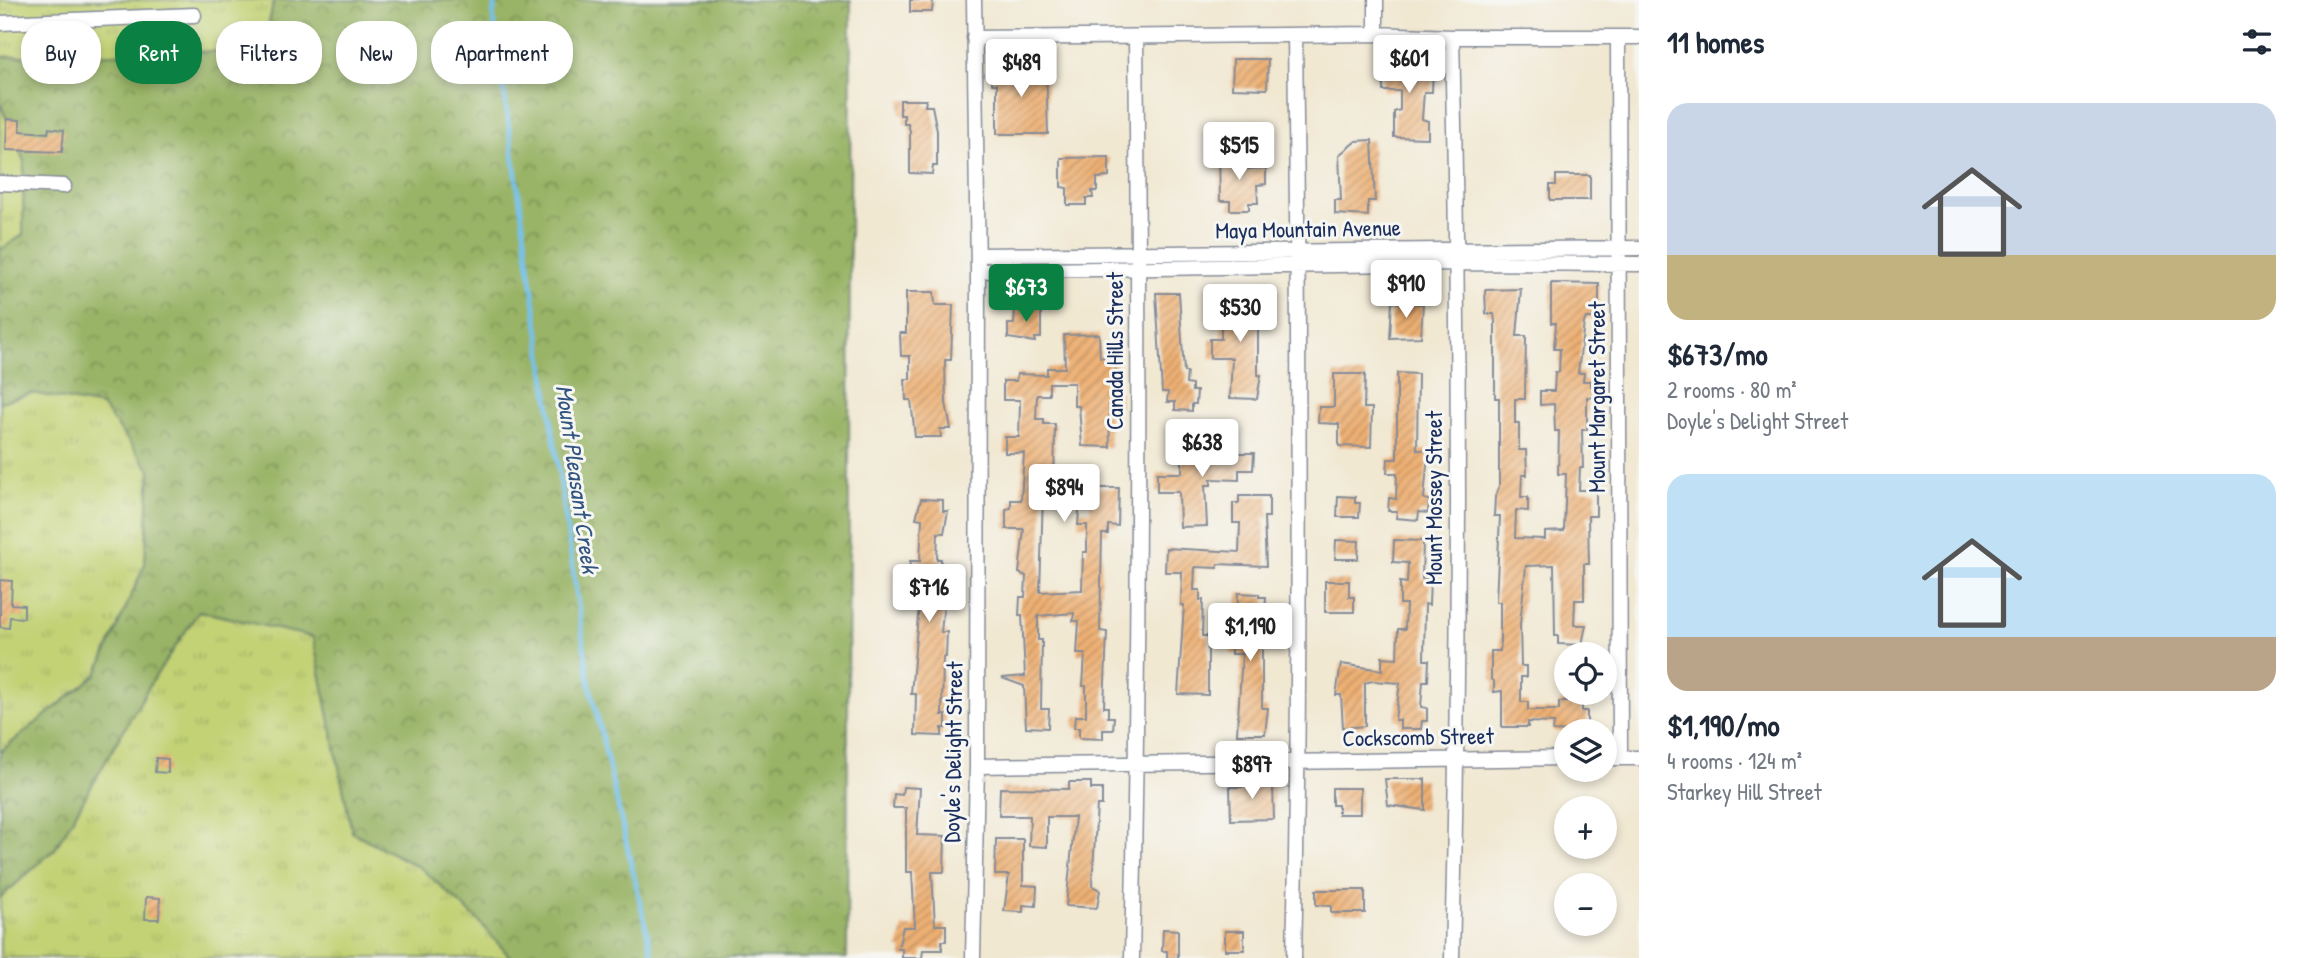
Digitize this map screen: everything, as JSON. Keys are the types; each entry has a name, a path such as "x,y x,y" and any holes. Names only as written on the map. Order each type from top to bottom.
{"street":[{"name":"Doyle's Delight Street","path":"972,958 977,766 978,255 974,0"},
{"path":"1376,0 1376,34"},
{"path":"0,23 194,15"},
{"path":"974,38 1376,34 1452,37 1639,37"},
{"path":"1294,958 1298,761 1295,36"},
{"name":"Mount Mossey Street","path":"1452,37 1458,256 1457,760 1452,958"},
{"name":"Mount Margaret Street","path":"1613,719 1620,265 1618,37"},
{"name":"Canada Hills Street","path":"1132,958 1136,766 1136,38"},
{"path":"0,183 64,186"},
{"name":"Maya Mountain Avenue","path":"978,255 1138,260 1298,260 1639,248"},
{"name":"Maya Mountain Avenue","path":"1458,256 1639,264"},
{"name":"Maya Mountain Avenue","path":"978,271 1138,260"},
{"name":"Cockscomb Street","path":"977,766 1136,766 1554,758"},
{"path":"1617,758 1639,758"}],"green space":[{"path":"0,0 274,0 269,21 216,21 216,51 202,52 202,21 115,21 115,54 101,54 101,21 21,21 21,56 0,57"},
{"path":"274,0 851,0 847,958 511,958 477,919 421,868 352,832 313,637 199,611 151,683 55,849 0,898 0,752 97,674 145,564 150,470 102,406 32,393 0,402 0,250 23,235 24,161 0,103 0,57 21,56 21,84 101,84 101,54 115,54 115,84 202,84 202,52 216,51 216,84 322,84 322,21 269,21"},
{"path":"0,103 24,161 23,235 0,250"},
{"path":"32,393 103,406 150,469 145,564 97,674 0,752 0,402"},
{"path":"199,611 313,637 352,832 421,868 477,919 511,958 0,958 0,898 55,849 151,683"}],"building":[{"path":"910,0 933,0 932,12 910,12"},
{"path":"1384,58 1411,59 1411,65 1433,66 1432,92 1424,92 1422,119 1428,121 1428,138 1394,137 1394,112 1400,110 1400,91 1383,91"},
{"path":"1233,59 1268,59 1267,89 1232,88"},
{"path":"992,64 1046,64 1048,134 997,134 997,84 992,84"},
{"path":"900,100 926,100 925,106 932,106 937,131 937,166 933,166 932,174 910,173 910,131 908,124 904,124 904,115 900,115"},
{"path":"7,119 20,120 20,131 48,133 49,128 64,130 62,152 6,150"},
{"path":"1372,140 1375,201 1368,201 1368,216 1335,214 1335,200 1341,200 1339,155 1356,141"},
{"path":"1219,155 1244,155 1244,169 1266,168 1266,184 1257,185 1258,203 1249,203 1249,210 1230,210 1230,201 1220,201"},
{"path":"1109,157 1109,177 1097,178 1097,191 1092,191 1093,198 1086,198 1086,205 1067,205 1067,188 1061,187 1061,158"},
{"path":"1556,175 1590,175 1590,200 1550,200 1550,185 1556,185"},
{"path":"1551,283 1599,284 1599,318 1586,318 1584,323 1578,373 1584,373 1583,381 1591,381 1591,386 1600,386 1599,398 1587,397 1587,430 1582,430 1583,468 1580,468 1579,490 1596,490 1596,516 1588,516 1589,564 1584,564 1584,600 1575,600 1574,625 1586,625 1583,642 1558,642 1558,636 1555,636 1554,565 1526,566 1520,624 1521,666 1526,666 1526,677 1521,677 1521,702 1528,702 1528,710 1559,710 1559,705 1582,705 1582,711 1587,711 1587,719 1554,719 1554,723 1528,722 1528,727 1502,727 1502,691 1494,692 1494,681 1491,679 1491,651 1500,651 1500,602 1496,602 1500,516 1494,516 1495,497 1499,487 1499,398 1495,398 1494,314 1486,314 1485,290 1521,289 1517,336 1526,336 1525,399 1515,399 1515,423 1519,423 1519,450 1526,450 1527,475 1522,475 1521,497 1528,497 1528,511 1516,510 1515,538 1545,539 1545,532 1564,531 1566,474 1558,474 1559,431 1555,431 1554,404 1540,405 1540,391 1554,391 1555,372 1559,372 1560,349 1554,349 1556,323 1551,323"},
{"path":"906,292 934,292 935,305 953,305 951,360 945,360 946,403 951,429 940,429 941,437 915,437 911,400 906,400 905,379 910,379 910,356 901,356 900,333 906,333"},
{"path":"1156,293 1179,293 1186,384 1192,385 1192,391 1197,391 1196,404 1192,404 1192,411 1175,410 1175,402 1167,402 1168,392 1162,392"},
{"path":"1221,295 1258,296 1258,375 1261,375 1257,399 1230,398 1232,358 1210,358 1210,339 1221,339"},
{"path":"1392,302 1423,304 1421,337 1390,338"},
{"path":"1015,306 1041,306 1041,338 1035,338 1035,342 1008,338 1008,324 1014,324"},
{"path":"1099,334 1100,357 1116,357 1115,392 1120,392 1120,405 1109,405 1110,447 1082,446 1079,406 1074,406 1074,383 1049,383 1049,395 1037,395 1036,419 1044,419 1044,424 1055,424 1054,495 1043,494 1040,592 1082,590 1087,525 1078,525 1079,510 1090,511 1091,488 1119,488 1118,526 1108,525 1108,534 1102,534 1100,631 1107,632 1104,707 1108,707 1108,717 1114,717 1113,730 1103,730 1103,739 1079,738 1079,728 1074,728 1075,716 1086,716 1086,686 1083,686 1085,654 1077,654 1079,621 1073,621 1074,613 1038,616 1038,640 1042,640 1041,709 1049,709 1048,728 1026,727 1024,686 1002,678 1025,676 1022,615 1019,615 1020,597 1025,597 1026,576 1019,573 1024,529 1006,529 1006,509 1011,508 1011,500 1021,500 1024,453 1005,453 1005,437 1019,437 1020,403 1019,400 1003,400 1003,381 1016,381 1017,374 1047,375 1047,368 1065,368 1064,335"},
{"path":"1397,373 1418,374 1417,450 1426,450 1428,454 1424,499 1429,500 1428,513 1419,512 1418,520 1396,518 1397,511 1388,511 1389,498 1396,499 1397,473 1387,473 1388,459 1397,459"},
{"path":"1334,374 1365,374 1364,408 1372,408 1371,447 1339,446 1339,424 1318,423 1319,407 1334,407"},
{"path":"1220,446 1235,446 1235,453 1254,453 1253,470 1239,470 1239,480 1211,479 1211,485 1205,485 1207,526 1180,527 1179,492 1157,492 1157,473 1182,473 1182,450 1220,450"},
{"path":"1239,496 1269,496 1269,517 1264,517 1266,566 1218,564 1217,568 1195,567 1194,590 1200,590 1200,600 1203,600 1202,636 1208,636 1208,695 1178,694 1184,605 1181,605 1182,572 1165,572 1166,548 1239,552 1240,523 1233,523 1233,503 1239,503"},
{"path":"1338,496 1355,497 1355,503 1360,503 1359,517 1337,517"},
{"path":"921,499 943,500 943,511 948,511 944,533 938,533 937,559 941,559 941,573 936,573 935,595 945,595 941,632 947,632 946,657 943,657 942,715 946,715 946,728 942,728 942,736 915,735 916,694 911,694 919,605 916,605 917,576 910,575 910,561 920,561 922,519 916,518"},
{"path":"1336,540 1359,541 1358,559 1335,559"},
{"path":"1394,540 1423,541 1422,579 1430,579 1429,605 1425,604 1424,660 1429,660 1428,681 1423,681 1421,707 1427,708 1427,721 1422,721 1421,729 1400,729 1400,720 1395,720 1400,683 1372,681 1365,683 1365,726 1343,728 1341,695 1336,695 1341,664 1382,670 1382,657 1397,658 1398,629 1405,629 1406,604 1400,604 1400,582 1407,583 1408,563 1393,562"},
{"path":"0,580 12,581 11,604 24,605 24,618 10,617 9,628 0,627"},
{"path":"1325,581 1349,581 1349,597 1354,597 1354,612 1325,612"},
{"path":"1238,593 1266,597 1265,614 1262,614 1262,708 1268,708 1265,734 1237,734 1242,654 1231,654 1230,624 1237,623"},
{"path":"156,758 168,759 168,773 155,772"},
{"path":"1261,779 1262,786 1273,786 1274,819 1231,820 1230,787 1242,787 1242,780"},
{"path":"1385,779 1425,779 1425,810 1388,805"},
{"path":"1069,782 1091,782 1091,789 1102,789 1102,805 1097,805 1092,886 1100,890 1097,908 1066,906 1075,817 1047,817 1047,847 1029,846 1030,816 999,816 1000,788 1069,789"},
{"path":"903,787 920,788 917,835 945,836 944,872 932,872 935,925 946,925 946,941 942,941 942,950 923,950 922,958 902,958 902,949 898,949 903,927 915,927 912,872 906,872 906,808 893,808 894,794 902,795"},
{"path":"1332,788 1360,788 1360,814 1338,814 1338,805 1332,805"},
{"path":"996,839 1023,839 1023,885 1037,886 1036,906 1023,905 1023,912 1004,911 1009,875 995,875"},
{"path":"1316,890 1365,890 1365,913 1331,913 1331,906 1316,905"},
{"path":"146,897 160,898 159,919 145,919"},
{"path":"1163,929 1178,930 1178,958 1167,958 1167,951 1162,951"},
{"path":"1225,931 1244,931 1244,950 1225,950"}],"waterway":[{"name":"Mount Pleasant Creek","path":"496,0 493,15 589,681 653,958"}]}
